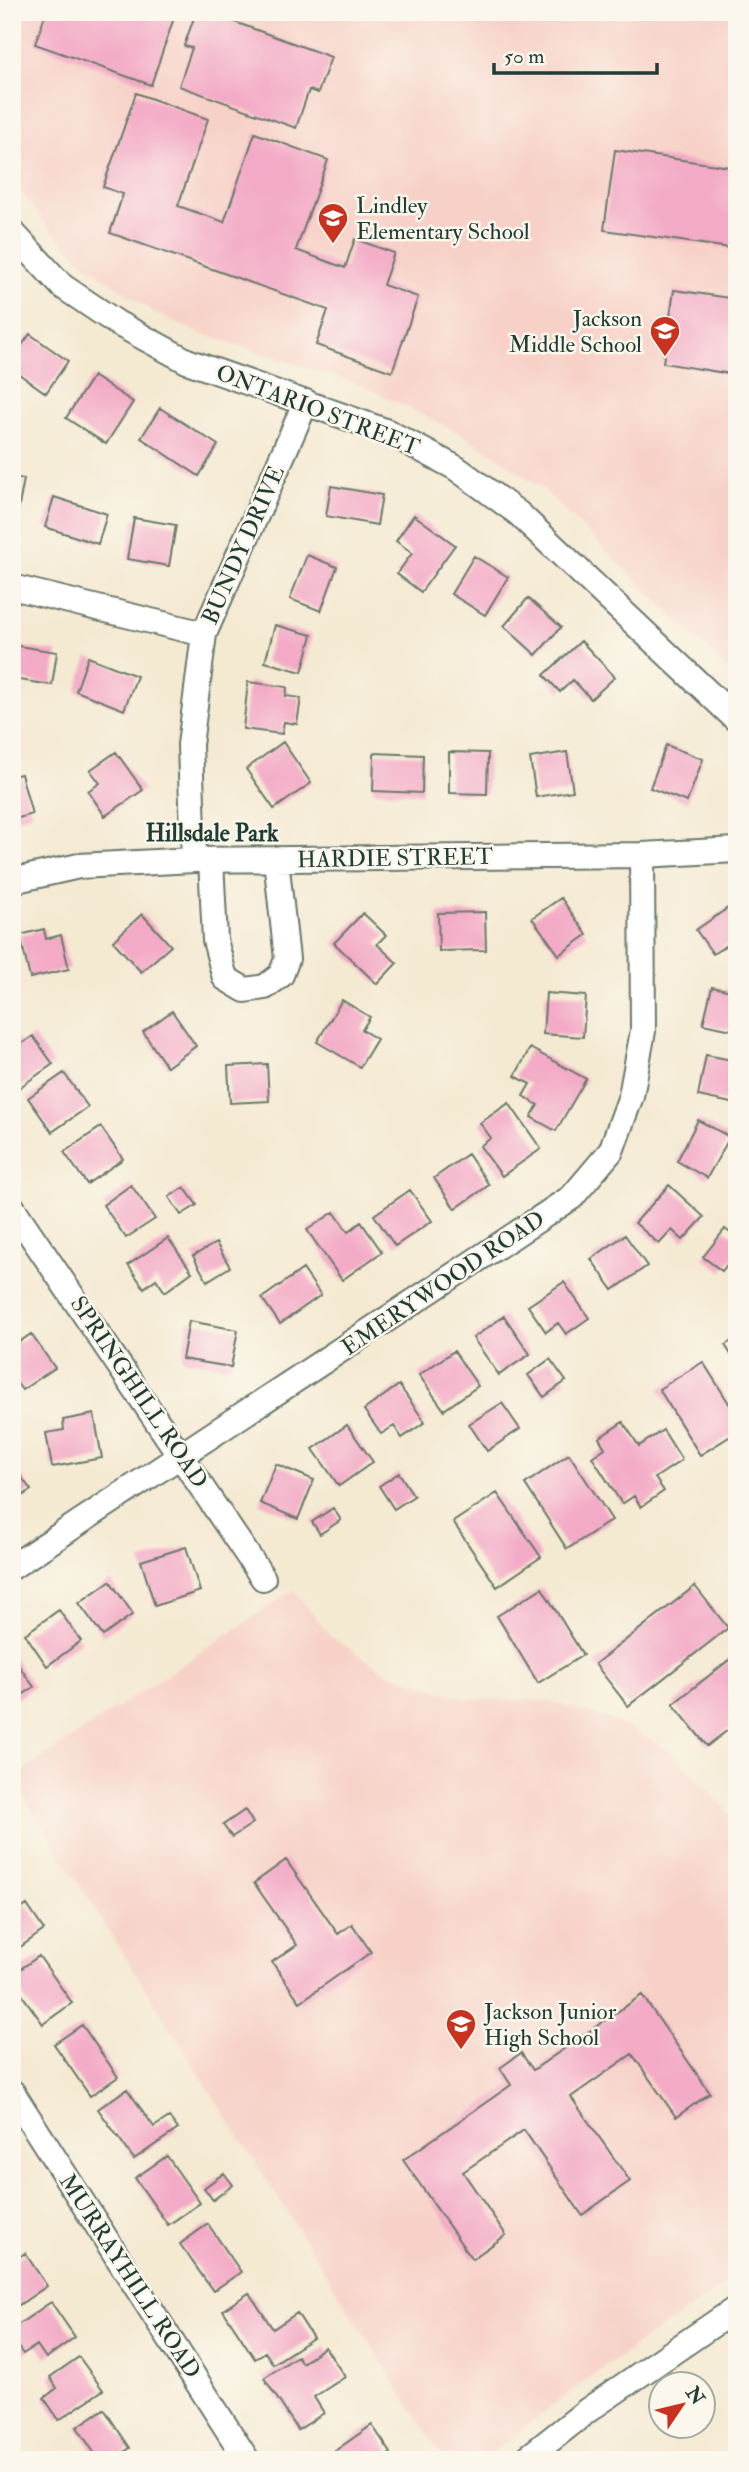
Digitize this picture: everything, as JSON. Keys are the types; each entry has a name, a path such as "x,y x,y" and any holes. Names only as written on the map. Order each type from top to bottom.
{"street":[{"name":"ONTARIO STREET","path":"12,232 62,286 117,323 187,361 403,439 456,468 503,500 737,720"},
{"name":"BUNDY DRIVE","path":"276,859 287,959 281,975 265,987 245,990 225,978 215,940 190,745 204,634 306,402"},
{"path":"12,587 204,634"},
{"name":"HARDIE STREET","path":"12,881 79,866 203,860 642,855 737,850"},
{"name":"EMERYWOOD ROAD","path":"12,1567 572,1198 611,1151 631,1096 643,1031 642,855"},
{"name":"SPRINGHILL ROAD","path":"12,1207 183,1455 263,1578"},
{"name":"MURRAYHILL ROAD","path":"12,2092 247,2460"},
{"path":"525,2460 588,2410 737,2308"}],"shaded area":[{"name":"Lindley Elementary School","path":"12,12 737,12 737,679 546,492 497,456 456,431 361,385 200,333 156,314 83,262 48,227 12,179"},
{"name":"Jackson Junior High School","path":"294,1590 330,1636 387,1673 467,1699 544,1700 609,1718 668,1749 725,1808 737,1827 737,2276 599,2371 481,2460 444,2460 12,1778"}],"building":[{"path":"46,12 169,12 175,15 151,85 35,44"},
{"path":"196,12 207,12 331,57 318,93 309,90 296,128 179,86 192,48 184,46"},
{"path":"136,93 208,119 178,206 224,222 255,133 328,160 296,250 345,268 355,239 394,253 383,285 418,297 392,372 316,345 328,310 110,233 123,194 103,187"},
{"path":"615,150 737,168 737,249 604,230"},
{"path":"674,290 737,299 737,375 663,363"},
{"path":"30,334 68,361 46,393 12,369 12,359"},
{"path":"93,376 133,402 106,444 66,418"},
{"path":"160,408 218,445 199,476 141,438"},
{"path":"12,477 24,479 16,522 12,521"},
{"path":"331,486 382,495 377,525 326,516"},
{"path":"54,497 107,514 98,544 45,527"},
{"path":"414,515 455,545 421,592 397,574 412,553 396,541"},
{"path":"134,518 176,525 169,566 127,559"},
{"path":"307,555 337,567 321,611 290,599"},
{"path":"474,556 508,577 485,615 451,594"},
{"path":"528,598 561,627 536,655 504,626"},
{"path":"275,625 312,635 302,672 265,662"},
{"path":"581,641 615,677 591,699 573,680 560,692 544,675"},
{"path":"12,645 57,652 52,685 12,679"},
{"path":"88,657 137,676 124,710 76,691"},
{"path":"248,682 287,687 286,696 301,698 297,724 284,722 282,734 243,729"},
{"path":"283,742 311,783 274,809 246,769"},
{"path":"666,745 703,759 687,802 650,788"},
{"path":"116,752 143,790 105,816 88,791 100,783 90,770"},
{"path":"449,752 488,753 487,794 449,793"},
{"path":"567,752 573,791 536,797 530,758"},
{"path":"374,753 423,755 422,793 373,791"},
{"path":"21,774 32,814 12,820 12,776"},
{"path":"561,898 587,935 559,955 532,918"},
{"path":"735,903 737,938 713,954 696,930"},
{"path":"485,912 486,950 439,951 438,913"},
{"path":"363,913 386,935 377,944 397,963 377,984 334,943"},
{"path":"142,914 171,946 141,972 113,941"},
{"path":"44,929 46,939 61,935 69,969 30,978 20,935"},
{"path":"712,987 737,992 737,1031 703,1024"},
{"path":"546,993 586,996 583,1037 543,1034"},
{"path":"342,1000 370,1017 362,1030 377,1039 360,1067 317,1042"},
{"path":"172,1011 196,1046 167,1067 143,1032"},
{"path":"12,1032 21,1044 33,1036 53,1064 16,1090 12,1085"},
{"path":"530,1048 586,1079 556,1131 531,1117 538,1105 523,1096 530,1084 515,1076"},
{"path":"706,1055 737,1061 736,1104 698,1096"},
{"path":"267,1064 269,1101 230,1103 228,1066"},
{"path":"64,1073 88,1107 52,1132 28,1098"},
{"path":"509,1103 541,1149 502,1176 480,1146 491,1138 480,1123"},
{"path":"698,1120 730,1137 707,1178 677,1161"},
{"path":"101,1127 123,1159 87,1184 64,1152"},
{"path":"468,1154 489,1185 455,1209 434,1178"},
{"path":"131,1185 155,1219 126,1238 103,1205"},
{"path":"669,1185 704,1217 683,1240 672,1230 659,1244 635,1223"},
{"path":"184,1187 197,1205 181,1215 169,1197"},
{"path":"410,1190 432,1221 395,1246 374,1215"},
{"path":"334,1212 348,1232 361,1222 382,1252 342,1280 307,1230"},
{"path":"725,1229 737,1238 737,1252 722,1271 703,1257"},
{"path":"625,1235 647,1266 613,1290 591,1259"},
{"path":"168,1238 192,1272 165,1292 156,1279 144,1288 128,1265"},
{"path":"216,1243 230,1267 207,1281 193,1256"},
{"path":"303,1269 321,1295 280,1324 262,1298"},
{"path":"564,1282 589,1318 566,1334 558,1323 546,1332 528,1306"},
{"path":"504,1316 530,1354 499,1375 473,1338"},
{"path":"189,1321 238,1330 231,1367 182,1359"},
{"path":"31,1334 55,1368 22,1390 12,1377 12,1347"},
{"path":"737,1338 737,1364 725,1345"},
{"path":"454,1351 478,1386 444,1410 419,1375"},
{"path":"550,1359 566,1381 544,1397 528,1375"},
{"path":"703,1362 737,1416 737,1432 700,1455 659,1389"},
{"path":"399,1385 425,1422 402,1438 394,1426 381,1434 364,1410"},
{"path":"502,1403 520,1429 487,1451 469,1424"},
{"path":"94,1414 102,1458 52,1467 46,1433 64,1430 63,1420"},
{"path":"623,1422 639,1446 663,1430 682,1460 655,1478 664,1491 641,1507 634,1496 622,1504 592,1457 605,1448 599,1438"},
{"path":"347,1425 373,1462 339,1486 313,1449"},
{"path":"569,1454 612,1520 567,1549 525,1484"},
{"path":"12,1464 31,1490 12,1503"},
{"path":"276,1464 314,1480 298,1519 260,1503"},
{"path":"399,1473 414,1496 394,1509 379,1486"},
{"path":"497,1493 541,1557 497,1587 453,1522"},
{"path":"333,1508 341,1520 320,1534 312,1522"},
{"path":"186,1547 200,1591 155,1606 141,1561"},
{"path":"110,1581 133,1614 103,1636 79,1603"},
{"path":"695,1586 728,1628 628,1706 595,1664"},
{"path":"542,1588 583,1655 538,1683 497,1616"},
{"path":"59,1610 81,1641 47,1666 25,1634"},
{"path":"12,1656 34,1687 12,1702"},
{"path":"734,1656 737,1660 737,1723 707,1746 673,1704"},
{"path":"245,1810 253,1823 232,1837 223,1825"},
{"path":"286,1860 338,1934 352,1924 371,1952 300,2002 272,1962 297,1945 254,1883"},
{"path":"27,1905 44,1930 12,1953 12,1915"},
{"path":"39,1956 72,2003 43,2024 12,1981 12,1975"},
{"path":"642,1995 710,2093 676,2117 632,2054 571,2097 630,2181 582,2215 524,2130 463,2172 506,2235 472,2259 403,2160 511,2085 500,2068 521,2053 533,2070"},
{"path":"82,2025 118,2077 90,2096 54,2044"},
{"path":"127,2089 154,2127 169,2117 178,2129 134,2159 98,2109"},
{"path":"167,2156 200,2203 168,2225 135,2178"},
{"path":"224,2173 233,2185 213,2200 204,2188"},
{"path":"208,2224 241,2272 213,2291 180,2244"},
{"path":"25,2253 47,2286 19,2305 12,2295 12,2262"},
{"path":"249,2293 273,2329 297,2313 313,2338 273,2364 265,2352 255,2359 223,2310"},
{"path":"51,2302 75,2337 46,2358 37,2345 23,2354 12,2339 12,2329"},
{"path":"325,2347 345,2377 314,2397 324,2413 298,2430 264,2378 297,2356 302,2363"},
{"path":"79,2357 103,2390 59,2420 44,2398 57,2388 50,2377"},
{"path":"104,2409 130,2448 112,2460 99,2460 77,2427"},
{"path":"372,2425 391,2453 381,2460 322,2460"}],"place":[{"name":"Lindley Elementary School","path":"333,245"},
{"name":"Jackson Middle School","path":"665,358"},
{"name":"Jackson Junior High School","path":"461,2051"}],"district":[{"name":"Hillsdale Park","path":"212,833"}]}
